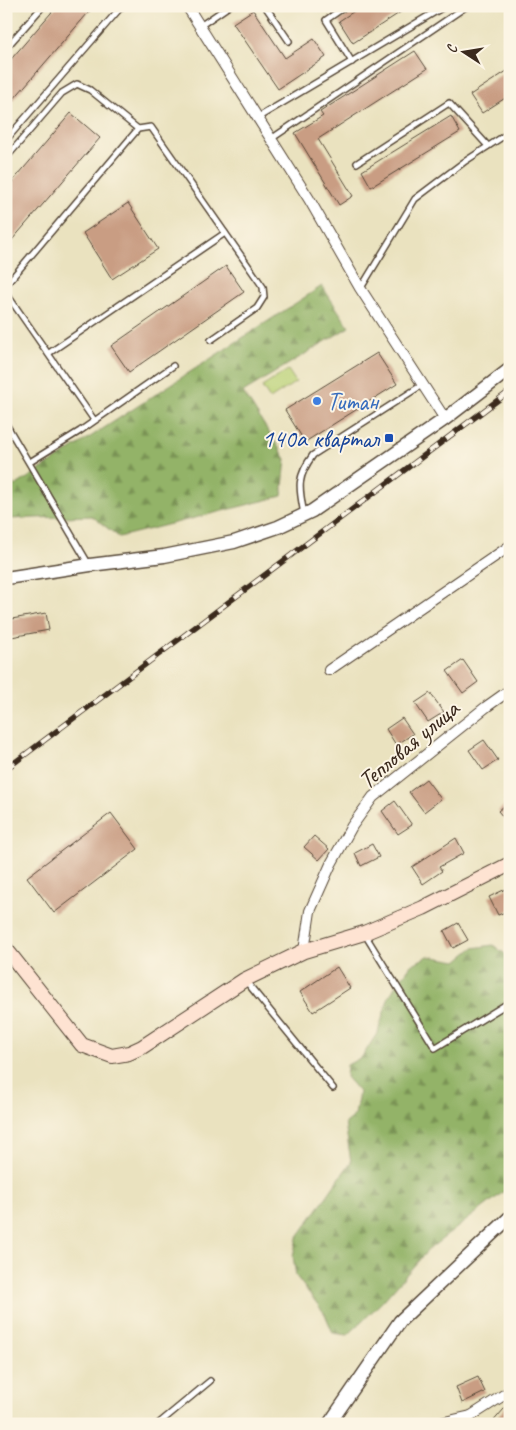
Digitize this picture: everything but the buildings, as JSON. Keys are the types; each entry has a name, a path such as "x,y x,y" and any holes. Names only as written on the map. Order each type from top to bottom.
{"main road":[{"path":"6,949 82,1045 112,1056 129,1053 142,1047 244,980 304,951 364,933 423,908 510,864"}],"street":[{"path":"187,6 309,199 360,288 445,419"},
{"path":"6,578 164,556 234,542 278,527 312,511 445,419 510,369"},
{"path":"329,670 510,546"},
{"name":"Тепловая улица","path":"304,951 310,910 331,864 352,826 373,797 510,690"},
{"path":"329,1424 400,1321 510,1217"},
{"path":"436,1424 468,1420 510,1391"}],"lane":[{"path":"6,48 43,6"},
{"path":"6,140 122,6"},
{"path":"200,26 229,6"},
{"path":"265,6 289,41"},
{"path":"346,6 326,20 352,62"},
{"path":"257,118 444,6"},
{"path":"271,140 468,6"},
{"path":"6,158 62,93 77,84 90,90 138,129"},
{"path":"357,163 450,103 488,146"},
{"path":"6,285 138,129 151,127 263,286 264,297 257,308 211,340"},
{"path":"360,288 415,199 464,162 510,132"},
{"path":"49,353 225,233"},
{"path":"6,293 94,420"},
{"path":"30,462 173,366"},
{"path":"304,514 299,489 303,468 313,455 423,384"},
{"path":"6,424 90,565"},
{"path":"364,933 435,1048 510,1002"},
{"path":"244,980 333,1088"},
{"path":"158,1424 210,1381"}],"green space":[{"path":"322,286 349,327 243,392 286,459 282,496 119,537 92,516 6,519 6,475 15,486"},
{"path":"288,370 296,382 270,399 262,387"},
{"path":"493,945 508,956 510,969 510,1187 428,1250 382,1302 348,1335 333,1333 325,1314 296,1276 293,1256 297,1238 351,1162 345,1123 355,1115 359,1092 346,1077 347,1065 362,1057 378,1032 389,996 411,965 428,956 457,961 473,948"}],"railway":[{"path":"6,769 510,391"}],"place":[{"name":"Титан","path":"317,401"},
{"name":"140а квартал","path":"389,438"}]}
